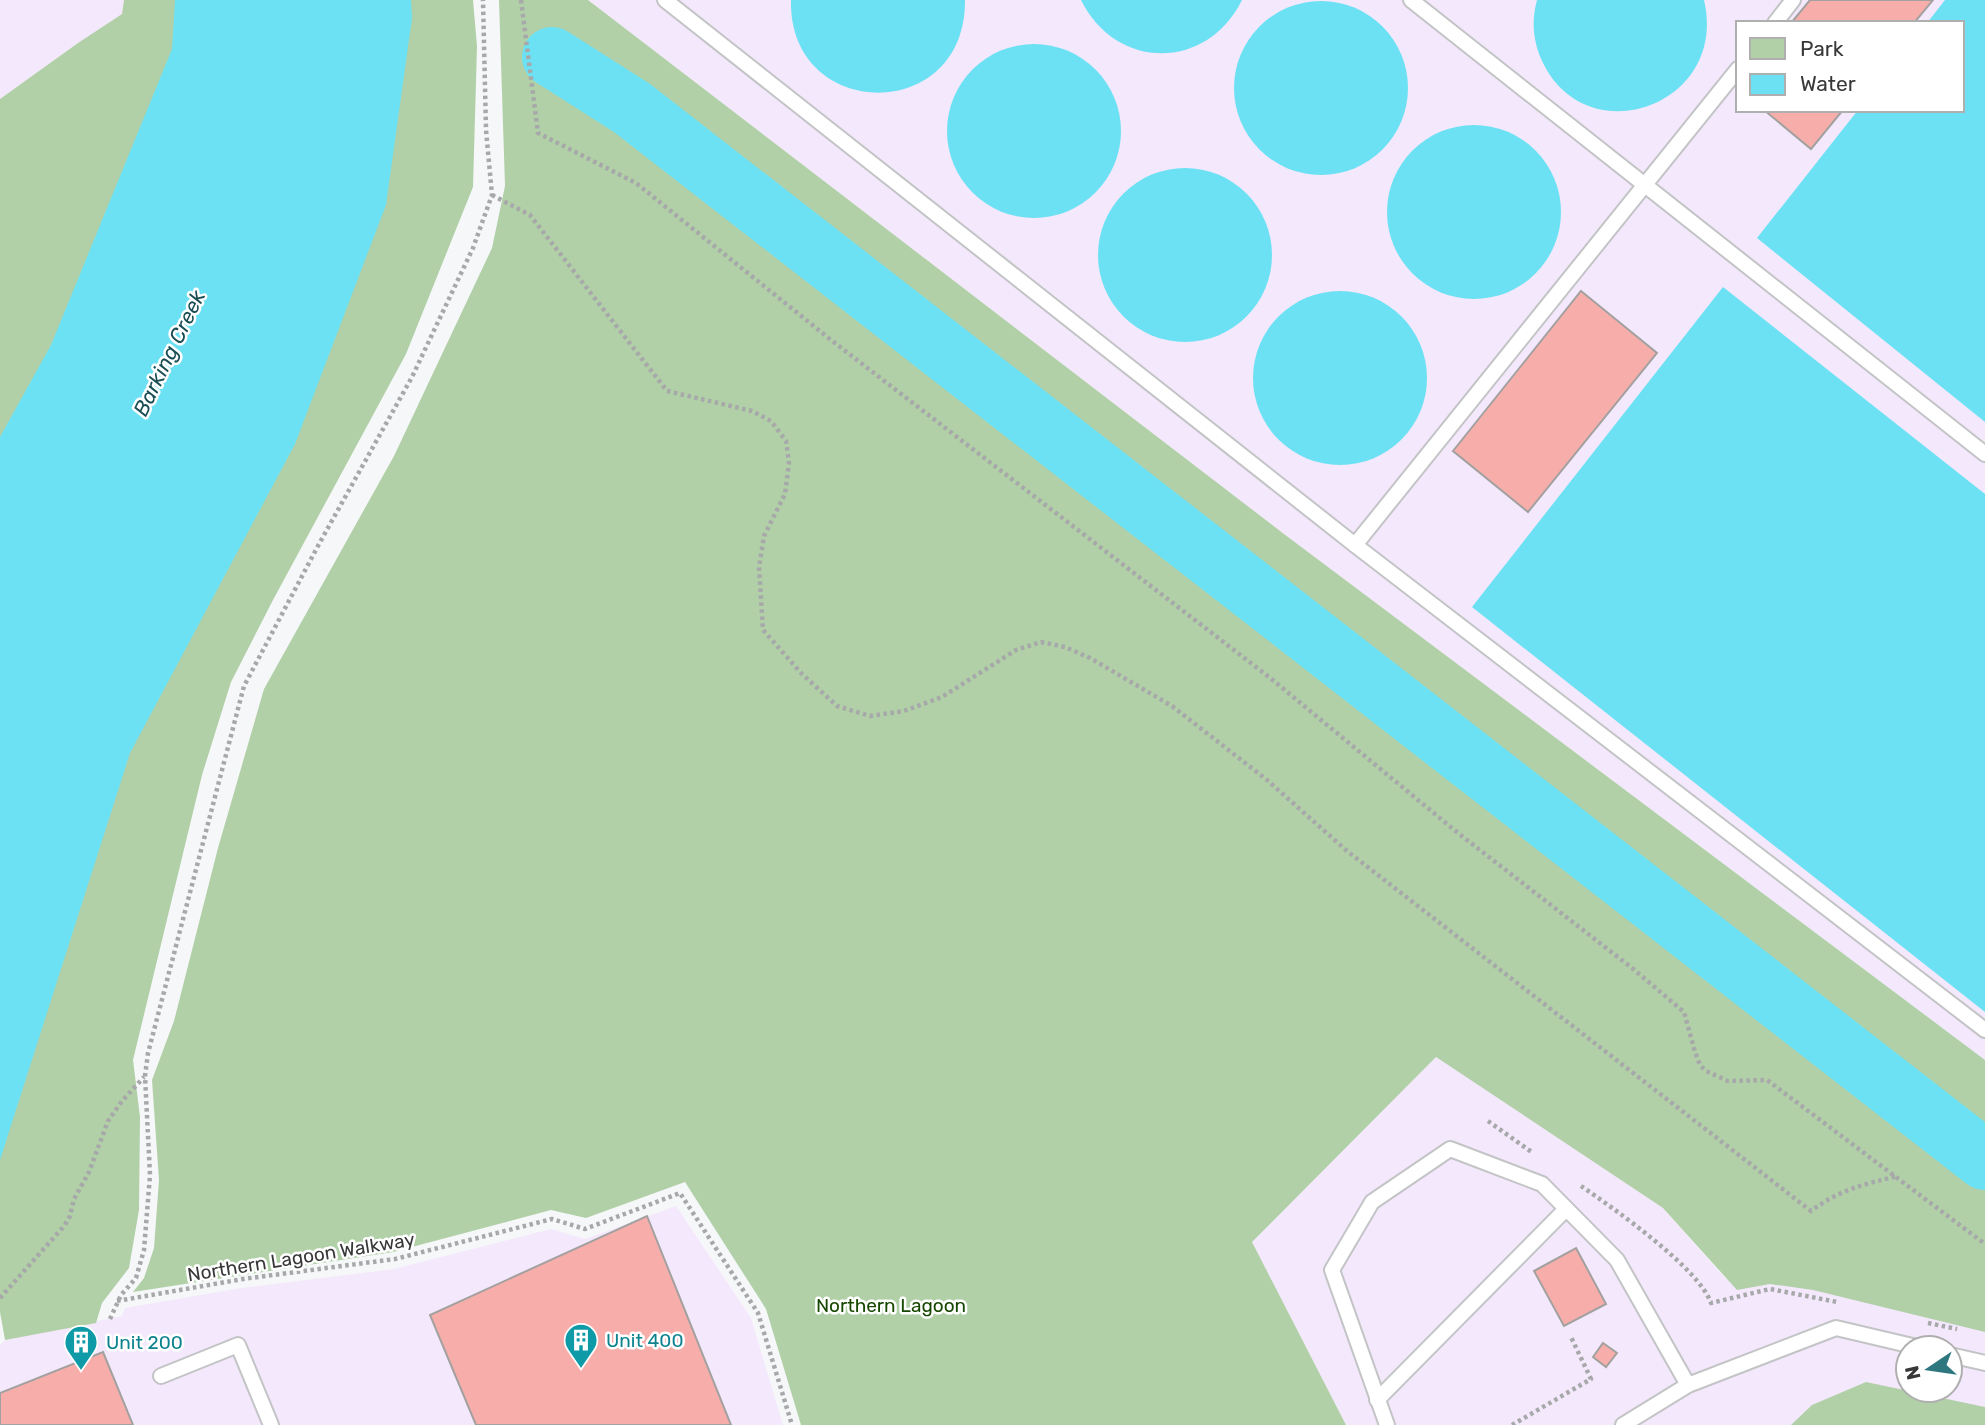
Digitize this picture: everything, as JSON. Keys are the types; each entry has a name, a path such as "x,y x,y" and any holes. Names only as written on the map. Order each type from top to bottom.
{"lane":[{"path":"665,0 1355,545 1985,1030"},
{"path":"1411,0 1985,454"},
{"path":"1777,21 1793,0"},
{"path":"1355,545 1736,72"},
{"path":"1387,1425 1332,1270 1372,1202 1450,1149 1542,1184 1617,1261 1688,1385"},
{"path":"1377,1400 1566,1209"},
{"path":"1623,1425 1688,1385 1836,1328 1894,1342"},
{"path":"161,1376 238,1345 271,1425"},
{"path":"1964,1358 1985,1363"}],"path":[{"path":"110,1319 117,1301 136,1278 144,1250 150,1175 145,1076 148,1053 244,685 412,377 472,248 492,195 486,130 483,0"},
{"path":"521,0 538,133 636,183 831,340 1269,677 1458,833 1632,968 1684,1012 1691,1044 1700,1065 1706,1071 1728,1081 1766,1080 1898,1176 1985,1244"},
{"path":"492,195 530,215 667,391 752,411 771,421 786,441 789,463 785,494 764,536 759,567 763,630 802,674 837,706 870,716 904,711 942,697 1016,650 1041,642 1065,647 1090,657 1172,706 1267,780 1347,851 1811,1211 1830,1196 1898,1176"},
{"path":"0,1298 45,1251 55,1234 65,1225 74,1199 89,1172 107,1121 145,1076"},
{"path":"1488,1121 1543,1159"},
{"path":"1576,1182 1609,1205 1686,1268 1707,1293"},
{"name":"Northern Lagoon Walkway","path":"117,1301 243,1279 395,1259 552,1219 584,1229 680,1193 758,1312 792,1425"},
{"path":"1512,1425 1591,1379 1571,1336"}],"shaded area":[{"path":"0,0 124,0 122,14 0,99"},
{"path":"588,0 1985,0 1985,1060 1284,534"},
{"path":"1436,1057 1663,1208 1725,1278 1985,1304 1985,1425 1346,1425 1252,1242"},
{"path":"676,1206 751,1318 783,1425 0,1425 0,1345 5,1340 122,1316 125,1308 241,1288 394,1269 551,1229 585,1239"}],"green space":[{"path":"124,0 266,0 0,602 0,99 122,14"},
{"path":"325,0 473,0 477,46 473,187 406,354 231,682 202,775 133,1060 140,1117 139,1210 129,1268 102,1303 96,1323 5,1340 0,1312 0,847"},
{"name":"Northern Lagoon","path":"499,0 588,0 1284,534 1985,1060 1985,1332 1813,1290 1770,1284 1737,1290 1663,1208 1436,1057 1252,1242 1346,1425 801,1425 766,1309 685,1182 586,1218 551,1210 393,1252 133,1292 144,1278 154,1248 159,1180 152,1080 174,1021 218,848 264,689 394,456 492,248 505,186"},
{"path":"1866,1382 1894,1388 1894,1404 1964,1403 1985,1407 1985,1425 1791,1425 1812,1405"}],"water":[{"name":"Barking Creek","path":"175,0 411,0 412,18 386,205 295,444 130,753 0,1160 0,437 51,345 172,49"},
{"path":"791,0 965,0 958,41 938,70 910,87 877,93 845,87 817,69 798,40"},
{"path":"1081,0 1242,0 1226,23 1207,40 1185,50 1162,53 1138,50 1116,40 1097,23"},
{"path":"1537,0 1704,0 1706,37 1696,67 1676,90 1650,105 1620,111 1591,107 1564,91 1543,63 1534,32"},
{"path":"1945,0 1985,0 1985,422 1757,238 1856,112 1964,112 1964,21 1929,21"},
{"path":"1321,1 1354,7 1383,26 1402,55 1408,88 1402,121 1383,150 1354,169 1321,175 1288,169 1259,150 1240,121 1234,88 1240,55 1259,26 1288,7"},
{"path":"1034,44 1067,50 1096,69 1115,98 1121,131 1115,164 1096,193 1067,212 1034,218 1001,212 972,193 953,164 947,131 953,98 972,69 1001,50"},
{"path":"1474,125 1507,131 1536,150 1555,179 1561,212 1555,245 1536,274 1507,293 1474,299 1441,293 1412,274 1393,245 1387,212 1393,179 1412,150 1441,131"},
{"path":"1185,168 1218,174 1247,193 1266,222 1272,255 1266,288 1247,317 1218,336 1185,342 1152,336 1123,317 1104,288 1098,255 1104,222 1123,193 1152,174"},
{"path":"1723,287 1985,494 1985,1012 1472,607"},
{"path":"1340,291 1373,297 1402,316 1421,345 1427,378 1421,411 1402,440 1373,459 1340,465 1307,459 1278,440 1259,411 1253,378 1259,345 1278,316 1307,297"}],"building":[{"path":"1810,0 1933,0 1916,21 1793,21"},
{"path":"1766,112 1841,112 1811,149"},
{"path":"1581,291 1657,353 1528,512 1453,451"},
{"name":"Unit 400","path":"647,1216 731,1425 476,1425 430,1315"},
{"path":"1576,1248 1606,1304 1564,1326 1534,1271"},
{"path":"1603,1343 1617,1353 1606,1367 1593,1357"},
{"name":"Unit 200","path":"103,1352 133,1425 0,1425 0,1393"}],"waterway":[{"path":"552,57 632,108 1985,1160"}],"place":[{"name":"Unit 400","path":"581,1370"},
{"name":"Unit 200","path":"81,1372"}]}
